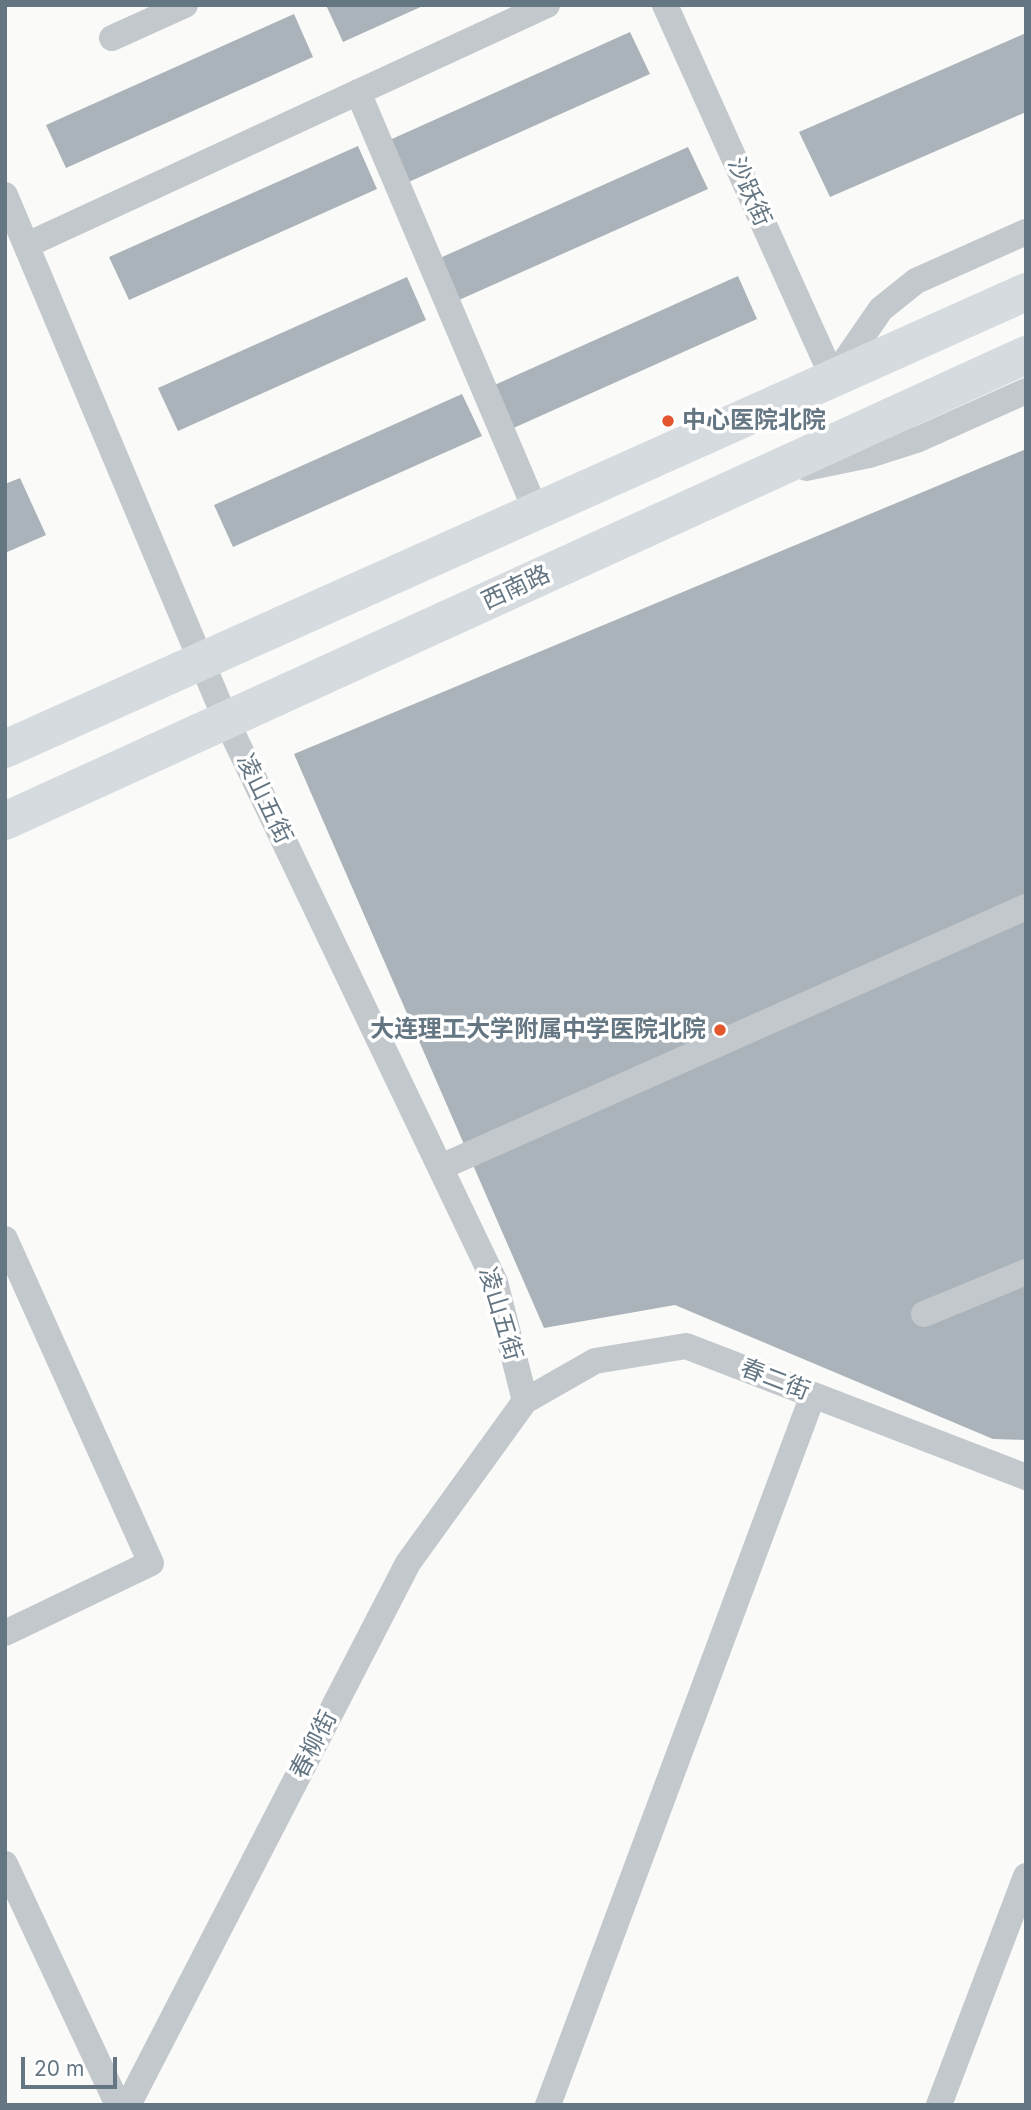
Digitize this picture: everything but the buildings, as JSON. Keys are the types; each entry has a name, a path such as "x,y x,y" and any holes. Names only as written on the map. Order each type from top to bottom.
{"main road":[{"path":"5,749 1026,292"},
{"name":"西南路","path":"5,821 1026,355"}],"street":[{"path":"112,38 185,5"},
{"path":"27,246 547,5"},
{"name":"沙跃街","path":"664,5 834,378"},
{"path":"358,92 536,511"},
{"name":"凌山五街","path":"5,195 226,720 495,1282 525,1401"},
{"path":"834,378 881,309 916,281 1026,232"},
{"path":"756,478 869,455 906,443 1026,391"},
{"path":"441,1167 1026,907"},
{"path":"5,1239 151,1563 5,1633"},
{"path":"924,1314 1026,1272"},
{"name":"春二街","path":"525,1401 596,1361 686,1346 1026,1477"},
{"path":"548,2105 813,1395"},
{"name":"春柳街","path":"128,2105 408,1563 525,1401"},
{"path":"5,1864 118,2105"},
{"path":"939,2105 1026,1876"}],"place":[{"name":"中心医院北院","path":"668,421"},
{"name":"大连理工大学附属中学医院北院","path":"720,1030"}]}
